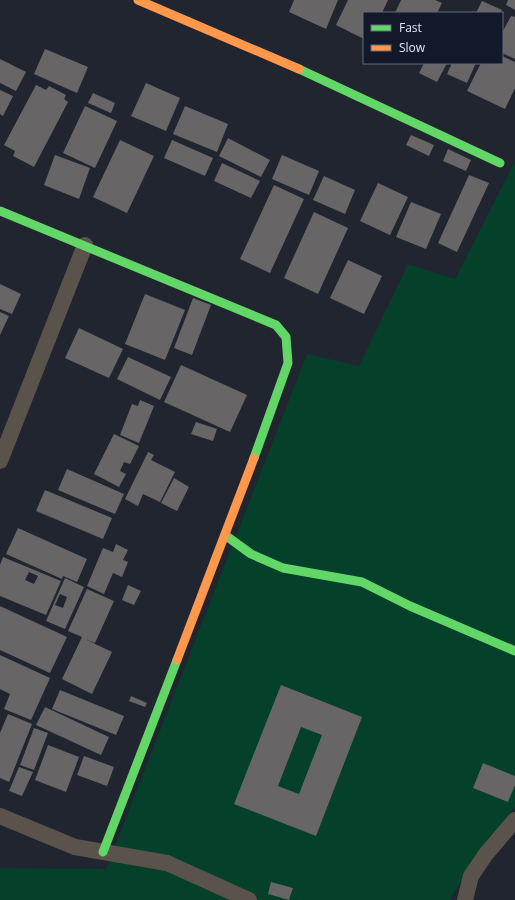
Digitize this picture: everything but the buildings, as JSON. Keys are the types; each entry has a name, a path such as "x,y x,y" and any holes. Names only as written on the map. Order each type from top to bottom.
{"street":[{"path":"138,0 281,62 500,163"},
{"path":"0,211 276,325 286,337 288,363 268,422 103,852"},
{"path":"0,461 85,245"},
{"path":"225,535 251,554 283,568 362,582 391,595 410,606 515,651"},
{"path":"0,816 75,847 167,863 249,900"},
{"path":"465,900 471,876 486,854 515,820"}],"green space":[{"path":"515,161 515,806 460,883 450,900 0,900 0,868 106,869 307,354 359,366 408,264 455,279"}],"traffic: fast":[{"path":"299,69 500,163"},
{"path":"0,211 276,325 286,337 288,363 254,458"},
{"path":"225,535 251,554 283,568 362,582 410,606 515,651"},
{"path":"103,852 177,660"}],"traffic: slow":[{"path":"138,0 299,69"},
{"path":"177,660 254,458"}]}
